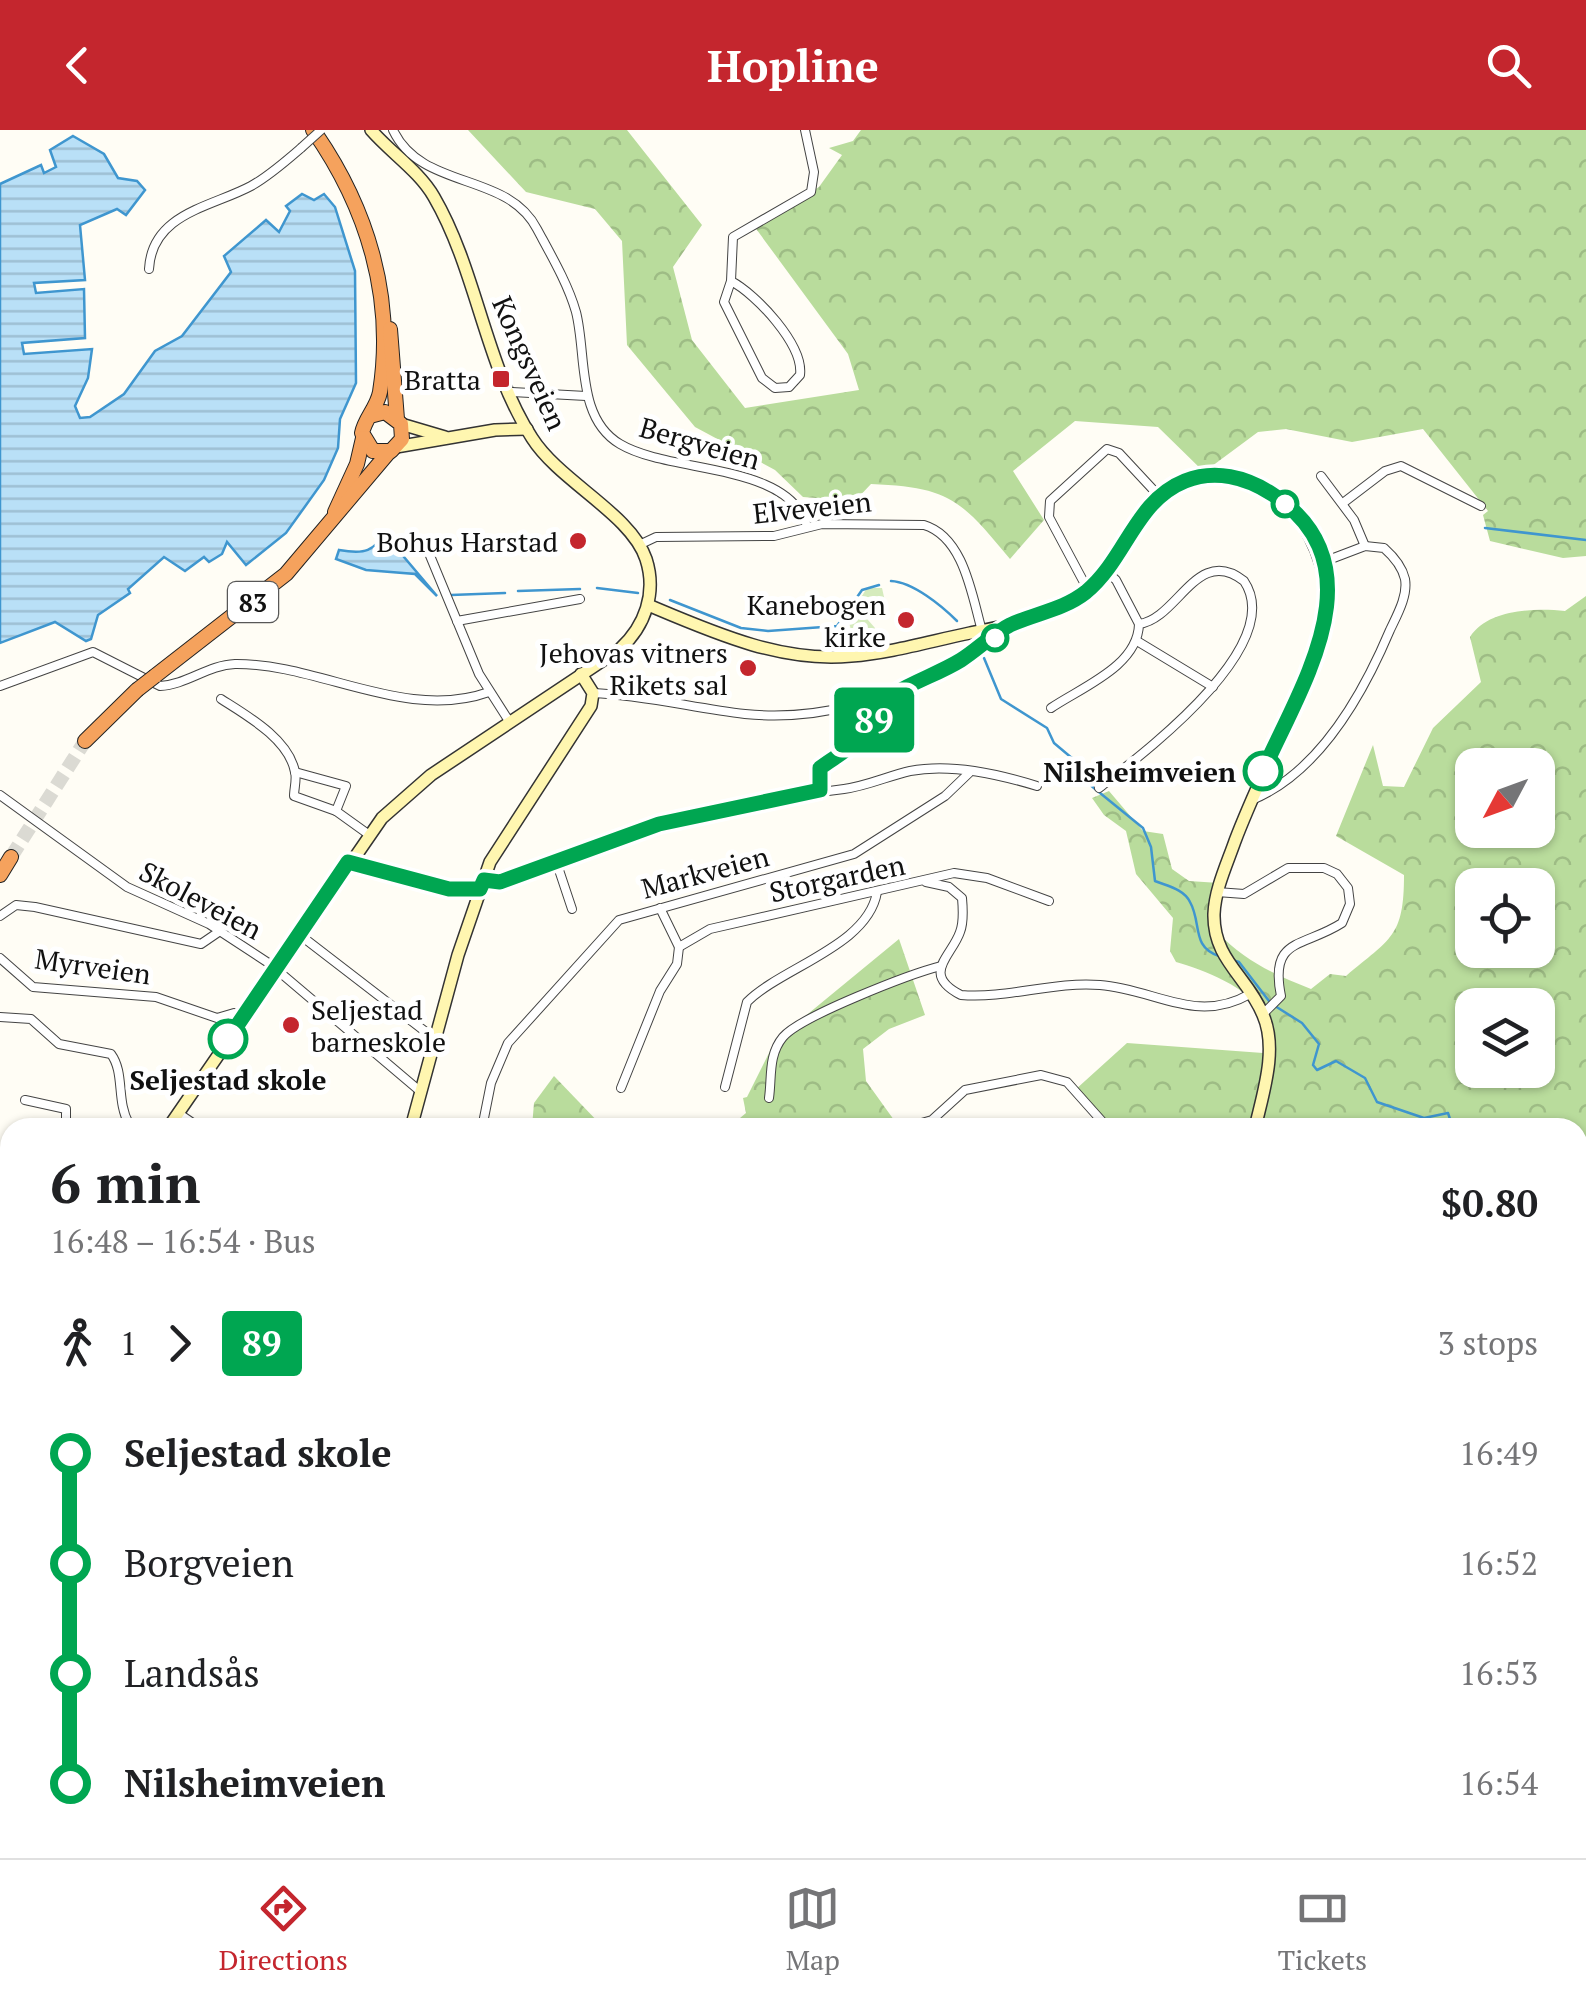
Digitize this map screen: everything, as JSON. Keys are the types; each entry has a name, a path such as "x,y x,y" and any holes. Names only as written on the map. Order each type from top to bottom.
{"highway":[{"name":"83","path":"85,741 144,681 269,589 305,553 403,434 387,306 378,270 352,194 313,130"},
{"name":"83","path":"335,513 357,464 362,428 382,382 378,270"},
{"path":"370,416 385,412 399,422"},
{"path":"363,438 373,451 392,449"},
{"path":"0,875 11,857"}],"street":[{"path":"149,270 152,251 168,228 202,204 249,188 322,130"},
{"name":"Kongsveien","path":"371,130 436,201 527,429 548,461 639,545"},
{"name":"Bergveien","path":"393,130 418,164 507,197 530,216 575,309 587,376 586,396 606,432 623,446 771,486 797,503 807,526"},
{"path":"732,281 754,293 799,359 800,375 788,387 775,388 762,378 753,354 730,322 724,302 732,281 733,236 810,192 814,172 805,130"},
{"path":"512,392 586,396"},
{"path":"495,430 519,412"},
{"path":"399,422 445,438"},
{"path":"392,449 495,430 527,429"},
{"path":"1088,590 1049,517 1050,501 1065,484 1110,449 1159,496"},
{"path":"1344,503 1385,472 1401,466 1481,506"},
{"path":"648,605 757,647 814,656 852,656 1008,626 1059,608 1088,590 1106,571 1159,496 1203,476 1231,476 1251,484 1296,514 1324,562 1329,598 1321,641 1250,801 1217,892 1214,918 1218,944 1263,1014 1268,1054 1258,1118"},
{"path":"1250,801 1284,782 1330,736 1380,654 1406,584 1398,563 1370,546 1344,503 1321,476"},
{"name":"Elveveien","path":"639,545 656,536 774,536 807,526 901,522 940,532 956,550 982,631"},
{"path":"175,1118 368,834 412,790 626,643 648,605 650,576 639,545"},
{"path":"426,546 488,692 510,721"},
{"path":"1324,562 1370,546"},
{"path":"1051,708 1124,660 1137,641 1139,624 1116,580 1106,571"},
{"path":"1099,788 1180,723 1213,687 1249,624 1250,594 1240,577 1218,571 1199,576 1157,618 1139,624"},
{"path":"457,621 580,598"},
{"path":"592,693 766,715 806,714 890,696 945,669 1008,626"},
{"path":"1137,641 1213,687"},
{"path":"0,686 93,652 144,681 164,686 233,664 282,669 423,700 488,692"},
{"path":"413,1118 482,884 496,851 591,706 592,693 580,674"},
{"path":"820,790 820,768 858,739 890,696"},
{"path":"221,699 262,726 295,772 294,796 336,811 368,834"},
{"path":"348,862 426,883 496,884 659,824 820,790 860,786 916,770 998,774 1037,786"},
{"path":"295,772 346,786 336,811"},
{"name":"Markveien","path":"484,1118 491,1083 513,1036 613,924 854,854 945,796 968,772"},
{"name":"Skoleveien","path":"0,795 127,887 220,931 275,969 421,1092"},
{"path":"556,861 572,908"},
{"path":"1217,892 1244,894 1288,868 1313,866 1337,874 1348,888 1350,904 1342,923 1293,946 1279,958 1280,1000 1263,1014"},
{"name":"Storgarden","path":"678,947 710,929 926,882 944,874 965,874 1049,901"},
{"path":"769,1098 772,1060 790,1030 837,1005 940,966 960,932 963,904 955,890 926,882"},
{"path":"725,1086 747,1002 842,940 868,912 877,892"},
{"name":"Myrveien","path":"0,916 11,906 24,905 201,944 220,931"},
{"path":"621,1088 660,992 676,964 678,947 660,908"},
{"path":"299,933 435,1039"},
{"name":"Myrveien","path":"0,958 33,987 156,997 217,1018 239,1012 244,1016"},
{"path":"940,966 945,983 961,994 1102,985 1194,1009 1220,1006 1250,994"},
{"path":"0,1017 31,1019 59,1044 113,1056 118,1066 120,1107 125,1118"},
{"path":"934,1118 965,1090 1042,1075 1067,1082 1099,1118"},
{"path":"25,1100 66,1109 66,1118"},
{"path":"178,1113 185,1118"}],"green space":[{"path":"468,130 627,130 702,225 673,267 692,340 745,408 859,390 848,354 754,226 819,187 842,155 829,148 853,141 861,130 1586,130 1586,556 1563,558 1490,541 1483,515 1488,511 1423,429 1352,442 1286,429 1258,432 1204,472 1158,427 1075,421 1013,471 1044,520 1010,559 965,510 937,493 871,484 855,501 803,497 775,470 695,427 627,345 622,241 595,209 526,192"},
{"path":"867,588 882,588 888,615 876,620 861,612 875,628 861,643 853,638 848,618"},
{"path":"1586,596 1586,1118 1096,1118 1075,1090 1127,1043 1263,1053 1264,1028 1262,1014 1248,996 1212,975 1176,962 1170,951 1173,918 1136,874 1126,831 1104,815 1092,798 1109,791 1143,831 1163,834 1172,869 1189,881 1219,883 1217,932 1249,959 1311,989 1330,974 1346,976 1392,934 1403,896 1404,875 1336,836 1373,745 1383,786 1404,787 1433,728 1481,682 1470,637 1488,621 1513,612 1565,611"},
{"path":"899,939 925,1015 889,1029 863,1049 866,1081 893,1118 740,1118 746,1113 743,1098 775,1041"},
{"path":"554,1076 594,1118 533,1118 534,1103"}],"water":[{"path":"73,136 104,154 118,178 137,181 145,190 126,215 117,209 80,225 85,280 34,283 36,293 84,289 85,338 22,343 24,354 92,349 88,378 75,406 80,418 90,417 124,394 155,351 182,336 231,272 224,256 266,220 279,232 290,211 286,206 302,194 314,200 324,194 335,207 355,271 356,383 340,419 338,448 324,480 286,533 246,565 227,542 222,554 209,562 204,557 185,571 164,557 128,589 130,593 98,615 91,639 86,641 55,622 0,643 0,184 41,165 44,173 56,167 50,150"},
{"path":"389,531 404,557 437,596 415,574 366,570 336,559 339,550 368,550"}],"waterway":[{"path":"1485,528 1586,540"},
{"path":"891,581 918,590 957,621"},
{"path":"670,600 741,628 768,631 837,626 862,590 879,585"},
{"path":"597,588 638,593"},
{"path":"518,591 580,589"},
{"path":"451,595 505,593"},
{"path":"984,658 1001,699 1047,728 1054,743 1073,759 1089,784 1143,828 1151,847 1155,881 1184,894 1194,910 1204,947 1219,956"},
{"path":"1232,960 1239,962 1269,1001"},
{"path":"1275,1006 1302,1023 1319,1044 1313,1065 1317,1070 1336,1061 1365,1078 1377,1102 1424,1118"},
{"path":"1424,1118 1448,1113 1450,1118"}],"tunnel":[{"path":"11,857 85,741"}],"bus line":[{"name":"89","path":"228,1039 348,862 359,868 399,873 433,886 480,889 484,880 500,882 659,824 820,790 820,768 858,739 890,696 945,669 1008,626 1059,608 1082,595 1113,562 1154,500 1181,483 1203,476 1240,479 1288,506 1303,522 1324,562 1329,598 1321,641 1263,771"}],"place":[{"name":"Bratta","path":"501,379"},
{"name":"Bohus Harstad","path":"578,541"},
{"name":"Kanebogen kirke","path":"906,620"},
{"name":"Jehovas vitners Rikets sal","path":"748,668"},
{"name":"Nilsheimveien","path":"1263,771"},
{"name":"Seljestad barneskole","path":"291,1025"},
{"name":"Seljestad skole","path":"228,1039"}]}
